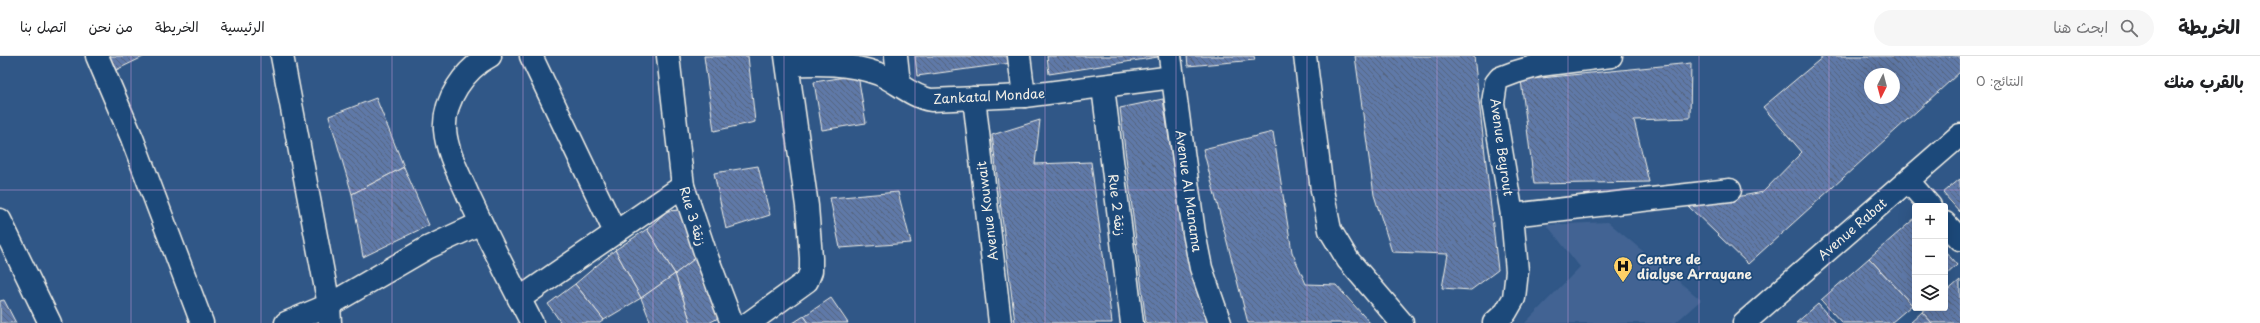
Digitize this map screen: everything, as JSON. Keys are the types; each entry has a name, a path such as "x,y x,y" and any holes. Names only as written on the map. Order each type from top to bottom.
{"street":[{"path":"97,56 132,138 202,323"},
{"path":"282,56 329,314"},
{"path":"531,56 615,232"},
{"name":"Rue 3 زنقة","path":"668,56 683,186 705,252 732,323"},
{"path":"896,56 899,84"},
{"path":"1020,56 1024,96"},
{"name":"Avenue Al Manama","path":"1170,56 1201,268 1220,323"},
{"path":"1305,56 1322,190 1330,230 1348,260 1402,323"},
{"name":"Avenue Beyrout","path":"1494,323 1506,312 1516,290 1517,270 1512,216 1494,108 1493,96 1496,83 1500,78 1540,65 1611,56"},
{"path":"487,57 462,78 445,121 445,131 452,160 481,223 532,323"},
{"path":"749,323 807,281 811,271 807,206 787,60"},
{"name":"Zankatal Mondae","path":"787,60 854,67 879,74 928,100 1024,96 1173,77"},
{"name":"Rue 2 زنقة","path":"1103,87 1132,323"},
{"name":"Avenue Kouwait","path":"974,98 1000,323"},
{"name":"Avenue Rabat","path":"1744,323 1960,135"},
{"path":"1908,180 1927,203"},
{"path":"519,299 683,186"},
{"path":"1512,216 1730,190"},
{"path":"0,220 50,323"},
{"path":"286,323 329,314 427,248 481,223"},
{"path":"1948,226 1960,240"}],"shaded area":[{"name":"Centre de dialyse Arrayane","path":"1608,222 1701,300 1675,323 1525,323 1580,267 1547,225"}],"building":[{"path":"108,56 145,56 114,71"},
{"path":"704,56 748,56 755,122 714,131"},
{"path":"915,56 1010,56 1011,63 917,76"},
{"path":"1047,56 1158,56 1158,57 1049,74"},
{"path":"1187,56 1254,56 1255,60 1188,66"},
{"path":"1355,56 1474,56 1498,270 1471,290 1442,288 1448,254 1392,252 1374,195"},
{"path":"1824,56 1960,56 1960,72 1748,264 1688,206 1763,192 1802,152 1763,107"},
{"path":"1691,63 1690,118 1634,120 1649,182 1534,184 1521,80"},
{"path":"858,75 866,123 822,130 814,82"},
{"path":"376,98 404,167 352,194 329,116"},
{"path":"1163,99 1184,238 1210,323 1146,323 1120,108"},
{"path":"1040,120 1035,164 1091,162 1112,323 1015,323 992,135"},
{"path":"1273,132 1292,252 1306,284 1336,285 1370,323 1248,323 1203,149"},
{"path":"758,166 770,215 726,229 714,173"},
{"path":"404,167 429,225 363,257 352,194"},
{"path":"1960,179 1960,212 1943,193"},
{"path":"898,192 911,243 840,248 830,198"},
{"path":"681,210 698,256 675,274 647,229 667,211"},
{"path":"1912,221 1912,305 1869,258"},
{"path":"647,229 675,274 641,298 615,250"},
{"path":"615,250 641,298 604,320 575,284"},
{"path":"1948,254 1957,265 1948,273"},
{"path":"698,256 722,316 709,323 691,323 675,274"},
{"path":"1869,258 1912,305 1891,323 1842,323 1821,300"},
{"path":"675,274 691,323 651,323 641,298"},
{"path":"1960,280 1960,323 1932,323 1922,312 1948,311 1948,290"},
{"path":"575,284 604,320 600,323 561,323 548,304"},
{"path":"831,298 848,323 809,323 804,316"},
{"path":"4,300 16,323 0,323 0,301"},
{"path":"1818,304 1835,323 1796,323"},
{"path":"1922,312 1932,323 1910,323"},
{"path":"804,316 809,323 793,323"}],"place":[{"name":"Centre de dialyse Arrayane","path":"1623,283"}]}
